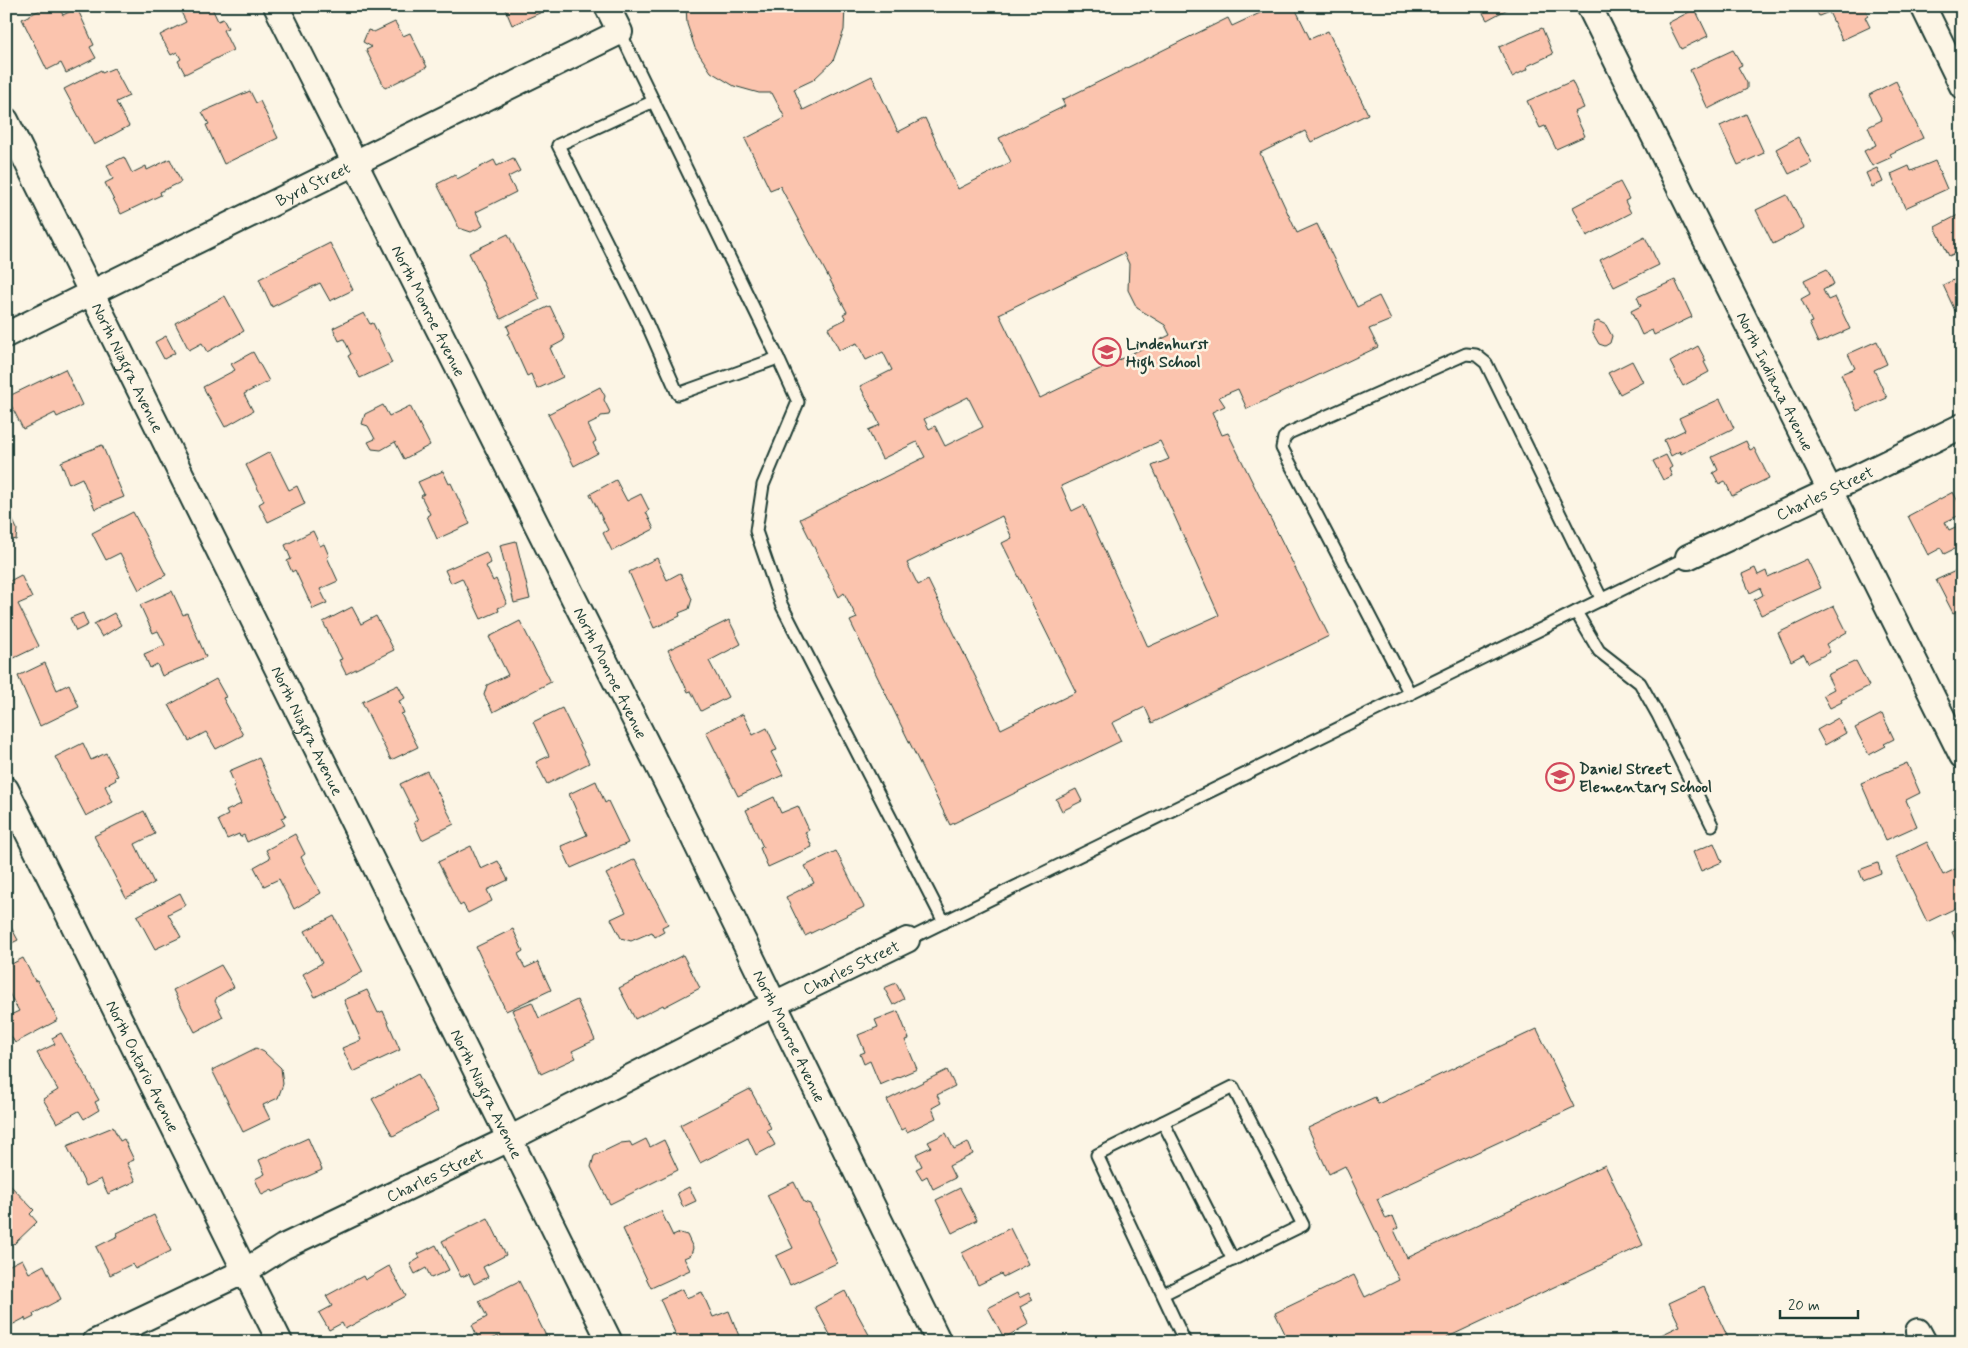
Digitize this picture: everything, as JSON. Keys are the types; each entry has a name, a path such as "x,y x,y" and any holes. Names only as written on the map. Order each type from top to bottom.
{"street":[{"name":"North Monroe Avenue","path":"276,6 672,794 939,1342"},
{"path":"608,6 620,32"},
{"name":"North Indiana Avenue","path":"1589,6 1962,756"},
{"path":"1922,6 1962,86"},
{"name":"Byrd Street","path":"6,335 620,32"},
{"name":"North Niagra Avenue","path":"6,120 511,1138 610,1342"},
{"name":"Charles Street","path":"1688,557 1962,426"},
{"name":"North Ontario Avenue","path":"6,789 280,1342"},
{"name":"Charles Street","path":"95,1342 245,1271 283,1246 511,1138 774,1004 907,940"}],"lane":[{"path":"620,32 798,402 763,485 756,531 781,604 944,922"},
{"path":"654,101 558,145 644,317 678,394 778,358"},
{"path":"1410,694 1282,448 1284,438 1289,433 1466,354 1476,355 1486,363 1602,600"},
{"path":"907,940 1688,557"},
{"path":"1576,612 1599,651 1620,665 1640,683 1712,824"},
{"path":"1163,1294 1303,1225 1233,1087 1097,1155 1185,1342"},
{"path":"1163,1122 1233,1260"}],"building":[{"path":"48,6 58,6 63,15 77,8 94,45 90,47 96,58 66,73 61,63 47,70 22,19"},
{"path":"178,6 211,6 218,21 223,19 228,28 223,30 233,50 185,74 178,61 181,59 177,52 171,55 160,35 186,22"},
{"path":"504,6 540,6 542,12 512,25"},
{"path":"686,6 845,6 844,30 833,61 813,80 794,89 803,110 872,76 898,132 925,118 958,189 1011,162 999,138 1065,106 1062,100 1228,18 1232,26 1275,6 1294,6 1310,39 1328,31 1368,114 1311,142 1305,131 1260,153 1297,233 1317,224 1357,307 1379,296 1391,320 1369,329 1378,347 1247,409 1238,389 1219,397 1225,406 1212,412 1222,435 1228,433 1329,636 1152,723 1145,707 1112,723 1121,741 950,825 850,621 857,618 844,593 839,597 800,519 925,457 917,442 882,459 868,430 880,425 860,386 892,370 883,352 866,360 857,343 839,350 828,328 846,319 843,314 847,312 780,186 770,190 745,139 785,118 772,93 759,93 734,86 711,72 695,48 687,24","holes":["1124,253 1129,264 1128,290 1137,308 1165,325 1170,335 1040,398 999,314","968,397 983,427 945,446 935,426 929,429 924,419","1160,441 1169,459 1152,466 1219,615 1148,647 1084,505 1072,511 1061,486","1002,516 1012,538 1002,543 1076,692 1001,729 928,580 918,585 907,563"]},
{"path":"1479,6 1513,6 1487,20"},
{"path":"1814,6 1864,6 1868,15 1865,17 1870,27 1842,40 1829,12 1819,16"},
{"path":"1695,9 1708,36 1681,49 1668,23"},
{"path":"395,22 403,36 410,33 427,67 385,88 366,50 372,47 363,42 368,30 374,32"},
{"path":"1542,28 1553,54 1527,66 1528,69 1512,77 1499,47"},
{"path":"1733,50 1742,65 1738,67 1747,83 1747,89 1708,109 1690,70"},
{"path":"114,68 129,96 116,102 129,126 94,145 64,89 101,70 102,73"},
{"path":"1572,81 1584,108 1574,112 1585,136 1556,149 1545,126 1540,128 1527,101"},
{"path":"1896,81 1923,138 1890,154 1892,157 1872,166 1864,151 1876,145 1868,127 1882,120 1869,95"},
{"path":"250,91 256,103 260,101 278,138 224,164 206,125 209,124 202,112"},
{"path":"1746,114 1764,153 1738,165 1720,126"},
{"path":"1798,137 1812,163 1789,174 1776,149"},
{"path":"124,157 132,173 146,166 147,170 170,159 181,182 160,192 161,195 121,214 105,183 113,179 107,165"},
{"path":"513,158 520,171 508,177 516,192 476,212 483,226 471,232 459,228 437,184 455,175 457,179 494,160 497,166"},
{"path":"1935,161 1947,189 1905,208 1891,174 1909,166 1911,171"},
{"path":"1877,168 1883,182 1872,187 1866,173"},
{"path":"1620,182 1629,199 1625,201 1631,213 1587,236 1573,207"},
{"path":"1787,195 1804,228 1773,244 1756,210"},
{"path":"1960,214 1962,219 1962,250 1949,256 1935,227"},
{"path":"508,234 540,299 501,319 469,253"},
{"path":"1645,237 1659,265 1614,287 1600,260"},
{"path":"330,243 353,290 330,301 320,283 272,307 259,279"},
{"path":"6,254 12,265 6,268"},
{"path":"1827,269 1834,284 1823,290 1828,300 1835,297 1850,329 1818,343 1809,323 1812,322 1801,299 1810,294 1804,280"},
{"path":"1962,276 1962,313 1957,315 1943,285"},
{"path":"1675,280 1692,317 1654,335 1652,330 1642,335 1631,311 1641,306 1637,297"},
{"path":"225,296 244,331 207,352 202,343 189,350 175,323"},
{"path":"550,306 565,338 550,348 563,377 537,389 531,374 527,376 508,334 510,333 507,326"},
{"path":"364,313 370,324 373,323 392,363 360,378 348,356 351,354 344,339 339,341 333,328"},
{"path":"1598,321 1606,325 1612,336 1610,343 1605,346 1599,344 1592,332 1594,323"},
{"path":"166,336 175,353 164,359 155,342"},
{"path":"1877,341 1887,364 1874,370 1887,398 1857,411 1841,374 1855,368 1848,354"},
{"path":"1698,346 1706,361 1704,362 1709,372 1683,386 1670,362"},
{"path":"253,352 269,381 244,394 253,411 225,427 203,387 235,370 231,364"},
{"path":"1632,361 1643,382 1620,394 1608,373"},
{"path":"65,369 82,405 57,417 55,413 23,429 7,397"},
{"path":"600,387 610,412 609,415 601,416 598,420 588,425 596,441 593,443 598,453 574,466 548,414"},
{"path":"1720,399 1734,428 1681,454 1680,451 1671,456 1664,440 1685,430 1679,418"},
{"path":"383,405 389,416 410,406 430,445 404,459 395,442 381,450 372,449 368,442 375,439 368,426 362,424 365,414"},
{"path":"1746,441 1750,450 1754,448 1769,478 1732,496 1725,481 1719,484 1713,473 1718,470 1712,457"},
{"path":"102,445 124,497 95,509 82,478 69,484 61,462"},
{"path":"270,452 289,490 297,486 305,504 268,522 259,504 264,501 246,465"},
{"path":"1666,455 1672,467 1669,469 1672,476 1663,480 1653,461"},
{"path":"443,471 449,484 451,483 470,524 437,539 427,516 430,514 421,496 424,494 418,482"},
{"path":"616,480 627,501 641,494 649,510 646,512 654,529 612,551 603,533 608,530 590,494"},
{"path":"1953,492 1962,509 1962,514 1945,522 1949,530 1962,524 1962,545 1944,554 1941,548 1928,555 1908,516"},
{"path":"6,506 17,529 16,540 6,538"},
{"path":"133,512 166,575 139,590 120,553 106,560 92,533"},
{"path":"313,531 320,546 324,544 329,556 327,557 338,581 320,589 327,603 313,609 295,570 292,572 287,561 291,559 285,545"},
{"path":"516,541 530,599 514,603 500,545"},
{"path":"486,552 491,563 486,566 493,581 496,579 507,604 498,608 499,611 481,619 462,578 451,583 445,570"},
{"path":"657,558 667,580 680,573 692,599 689,609 679,613 680,616 654,628 629,572"},
{"path":"1807,559 1821,588 1761,615 1754,600 1763,595 1760,588 1750,593 1742,574 1755,568 1758,575 1766,571 1768,577"},
{"path":"1962,568 1962,609 1953,613 1936,580"},
{"path":"21,575 32,598 18,604 39,646 8,661 6,583"},
{"path":"172,591 183,615 187,613 206,657 162,676 157,664 150,668 144,654 165,645 158,631 153,633 140,605"},
{"path":"1834,606 1847,632 1826,644 1830,652 1808,663 1804,654 1791,661 1778,633"},
{"path":"352,607 361,624 376,616 394,650 346,674 339,660 342,659 323,622"},
{"path":"83,613 88,625 76,631 70,618"},
{"path":"114,613 121,625 102,637 94,624"},
{"path":"729,620 741,644 709,661 728,697 701,711 691,691 688,692 668,650"},
{"path":"520,621 551,682 493,712 484,695 487,685 508,675 489,637"},
{"path":"1856,661 1869,686 1841,700 1842,702 1830,708 1823,695 1834,689 1827,675"},
{"path":"45,663 57,690 69,684 79,707 40,726 18,676"},
{"path":"216,679 226,697 223,698 243,735 216,749 206,732 189,741 169,705"},
{"path":"398,685 405,698 399,701 404,713 401,714 418,747 391,760 362,702"},
{"path":"562,708 589,763 547,784 536,762 549,756 533,722"},
{"path":"743,714 753,735 767,728 777,750 771,752 783,775 738,796 706,732"},
{"path":"1882,714 1894,739 1884,744 1886,746 1869,755 1855,728"},
{"path":"1838,718 1846,733 1825,745 1817,730"},
{"path":"83,743 91,760 106,753 118,776 115,777 116,780 105,786 113,802 86,816 55,757"},
{"path":"259,758 286,816 281,818 285,825 247,842 244,835 240,837 239,834 227,839 218,820 228,815 226,811 241,804 229,771"},
{"path":"1907,763 1920,793 1906,800 1917,826 1886,840 1861,783"},
{"path":"427,771 454,824 422,840 414,822 418,820 400,784"},
{"path":"596,781 605,803 608,801 628,843 571,868 561,846 587,835 569,794"},
{"path":"1076,789 1082,801 1062,811 1056,799"},
{"path":"774,797 781,813 798,806 809,830 805,832 812,847 768,867 760,848 763,847 746,810"},
{"path":"144,811 155,834 135,844 154,883 126,898 94,836"},
{"path":"295,834 305,854 301,857 321,893 294,909 279,879 264,886 254,867 270,858 266,850"},
{"path":"1927,842 1943,875 1962,866 1962,905 1927,922 1896,857"},
{"path":"1714,843 1722,862 1701,871 1693,852"},
{"path":"471,846 481,869 498,861 508,880 487,890 492,901 468,913 463,904 460,906 438,862"},
{"path":"836,851 864,907 805,936 786,897 814,883 805,866"},
{"path":"635,859 668,924 662,927 664,932 655,937 652,932 631,941 621,938 611,919 626,912 606,874"},
{"path":"1878,863 1881,873 1863,880 1859,870"},
{"path":"180,893 186,905 168,914 181,937 155,949 137,916"},
{"path":"334,916 363,972 315,997 303,974 322,963 305,931"},
{"path":"6,918 18,940 6,946"},
{"path":"1962,928 1962,948 1959,949 1952,932"},
{"path":"513,929 523,951 518,954 525,968 538,962 551,990 506,1011 476,947"},
{"path":"683,955 700,988 664,1007 663,1005 635,1019 619,988"},
{"path":"23,958 58,1020 15,1043 8,1031 10,1030 6,1023 6,1017 19,1011 6,988 6,967"},
{"path":"221,965 234,987 217,997 215,1001 223,1017 195,1032 173,990"},
{"path":"896,983 904,999 893,1005 884,988"},
{"path":"367,990 378,1013 383,1011 400,1050 353,1072 342,1048 361,1040 344,1000"},
{"path":"577,1000 595,1040 572,1051 576,1058 541,1074 512,1010 532,1002 539,1018"},
{"path":"898,1011 909,1039 905,1040 917,1069 880,1085 870,1061 864,1064 860,1054 865,1052 858,1035 878,1027 875,1020"},
{"path":"1537,1029 1574,1107 1377,1199 1386,1219 1393,1216 1398,1228 1394,1230 1407,1258 1605,1165 1643,1245 1448,1337 1445,1341 1450,1339 1452,1342 1289,1342 1275,1313 1354,1275 1365,1297 1399,1280 1345,1166 1329,1174 1308,1128 1375,1097 1378,1104"},
{"path":"61,1033 99,1100 95,1102 99,1110 84,1119 79,1111 57,1123 43,1099 58,1090 37,1053 55,1044 52,1038"},
{"path":"256,1048 264,1052 281,1068 283,1084 278,1098 263,1105 270,1119 243,1132 212,1070"},
{"path":"947,1070 955,1086 937,1095 941,1103 932,1108 936,1118 907,1132 905,1128 901,1130 887,1100"},
{"path":"418,1074 438,1111 393,1136 372,1099"},
{"path":"750,1089 771,1128 767,1130 775,1145 756,1155 748,1138 700,1163 680,1125"},
{"path":"113,1127 120,1141 124,1139 134,1160 127,1163 136,1181 108,1194 101,1179 86,1186 67,1146"},
{"path":"946,1133 954,1149 968,1142 973,1154 949,1166 955,1178 933,1189 927,1176 922,1179 916,1169 922,1166 916,1154 931,1147 928,1142"},
{"path":"308,1138 322,1170 262,1195 255,1179 265,1174 259,1160"},
{"path":"646,1139 650,1147 664,1140 678,1170 610,1204 591,1167 594,1156 621,1143 630,1142 632,1146"},
{"path":"7,1182 34,1210 30,1214 37,1222 14,1244 6,1238"},
{"path":"794,1182 804,1202 810,1204 815,1212 819,1220 817,1221 837,1263 790,1285 776,1256 793,1248 767,1195"},
{"path":"689,1187 696,1201 683,1207 677,1193"},
{"path":"960,1188 977,1220 952,1233 936,1200"},
{"path":"661,1211 673,1236 680,1233 687,1235 693,1248 691,1255 684,1258 690,1270 651,1288 623,1229"},
{"path":"154,1215 171,1251 135,1269 132,1264 110,1275 96,1247 118,1236 117,1233"},
{"path":"488,1218 506,1255 483,1267 488,1277 474,1284 469,1274 461,1277 442,1241"},
{"path":"1010,1228 1028,1264 1003,1277 1001,1274 978,1285 962,1253"},
{"path":"436,1245 449,1270 431,1278 426,1268 415,1274 410,1264 420,1258 418,1254"},
{"path":"22,1259 29,1273 44,1265 61,1299 33,1314 34,1317 26,1321 25,1318 8,1327 6,1281 10,1279 6,1272 6,1267"},
{"path":"389,1266 406,1296 345,1329 342,1323 329,1330 319,1313 332,1306 326,1296 363,1276 365,1280"},
{"path":"519,1281 548,1340 544,1342 502,1342 498,1336 486,1342 480,1342 472,1325 487,1317 479,1301"},
{"path":"1704,1287 1730,1342 1646,1342 1680,1326 1669,1303"},
{"path":"682,1289 686,1298 702,1292 713,1317 729,1311 739,1336 727,1342 679,1342 660,1299"},
{"path":"845,1291 873,1342 834,1342 815,1307"},
{"path":"1017,1293 1019,1298 1029,1293 1033,1300 1020,1307 1029,1324 1004,1338 988,1308"}],"place":[{"name":"Lindenhurst High School","path":"1107,352"},
{"name":"Daniel Street Elementary School","path":"1560,777"}]}
